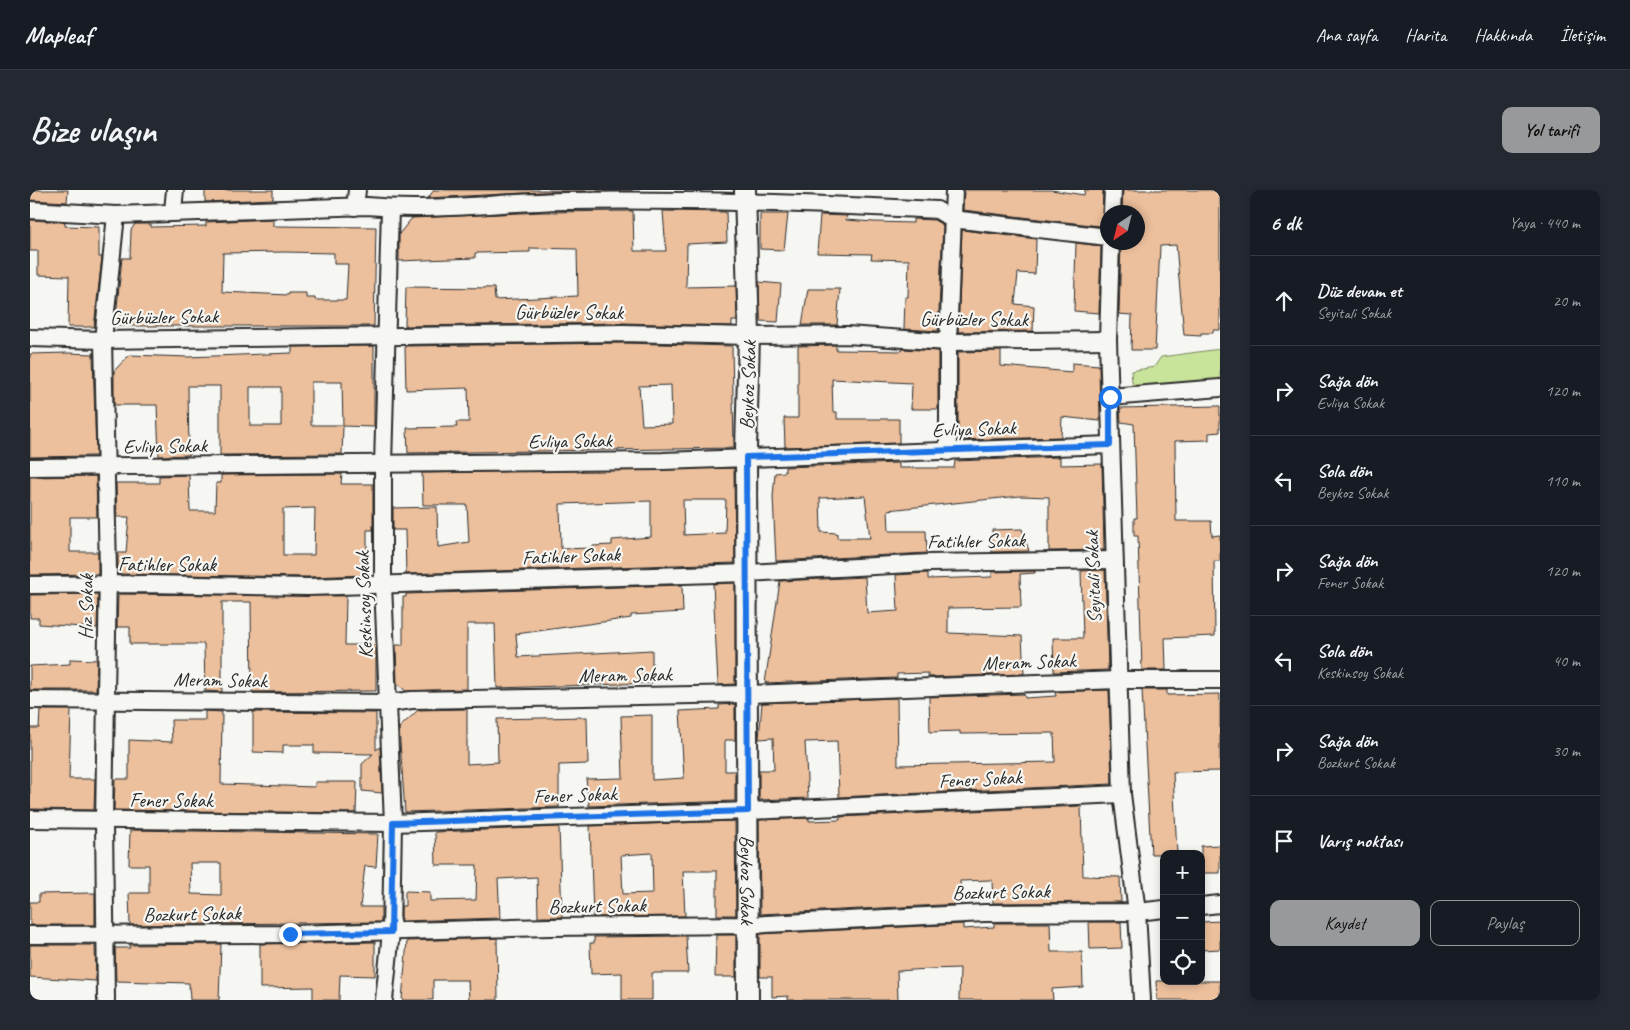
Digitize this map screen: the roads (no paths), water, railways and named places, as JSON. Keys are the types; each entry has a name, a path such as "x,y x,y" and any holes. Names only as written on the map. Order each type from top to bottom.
{"street":[{"path":"173,211 175,190"},
{"path":"355,207 357,190"},
{"path":"948,452 948,342 954,190"},
{"path":"1112,190 1112,205"},
{"path":"30,210 116,214 355,207 405,209 553,196 745,196 937,210 952,218 1100,236"},
{"name":"Beykoz Sokak","path":"745,196 749,336 746,457 748,1000"},
{"name":"Keskinsoy Sokak","path":"384,1000 391,932 393,823 383,584 383,465 390,208"},
{"name":"Hız Sokak","path":"106,1000 104,822 108,585 103,340 116,214"},
{"name":"Seyitali Sokak","path":"1111,250 1108,340 1110,445 1122,794 1137,912 1142,1000"},
{"name":"Gürbüzler Sokak","path":"30,338 103,340 623,333 749,336 847,335 948,342 1108,340"},
{"path":"1110,397 1220,388"},
{"name":"Evliya Sokak","path":"30,467 106,468 663,461 1110,445"},
{"name":"Fatihler Sokak","path":"30,585 308,587 747,573 928,563 1114,560"},
{"name":"Meram Sokak","path":"30,700 106,699 389,703 412,700 748,694 1118,680 1220,680"},
{"name":"Fener Sokak","path":"30,819 104,822 393,823 748,811 1122,794"},
{"path":"1205,906 1220,904"},
{"name":"Bozkurt Sokak","path":"30,935 105,936 748,925 985,913 1137,912 1160,909"}]}
